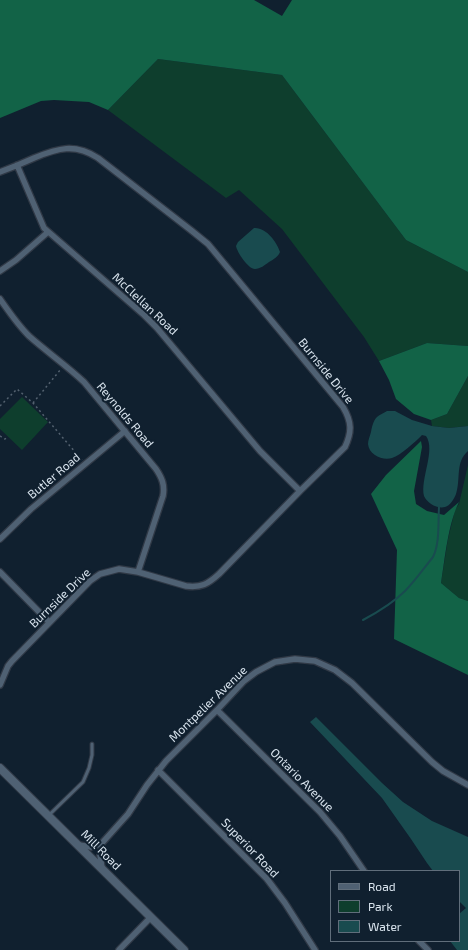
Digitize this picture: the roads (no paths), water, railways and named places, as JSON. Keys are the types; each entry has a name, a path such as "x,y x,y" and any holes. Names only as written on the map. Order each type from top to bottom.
{"street":[{"name":"Burnside Drive","path":"0,172 48,152 64,148 75,148 88,152 105,163 204,241 343,407 348,417 350,428 349,438 345,447 211,582 193,587 138,572 119,569 100,574 90,581 12,661 8,666 0,685"},
{"name":"McClellan Road","path":"17,165 42,224 48,232 157,328 260,451 300,491"},
{"path":"0,271 16,260 48,232"},
{"name":"Reynolds Road","path":"0,300 28,335 84,382 156,469 162,480 164,490 163,496 138,572"},
{"name":"Butler Road","path":"0,539 26,514 125,431"},
{"path":"0,572 49,622"},
{"name":"Montpelier Avenue","path":"102,843 128,814 158,770 166,761 244,681 256,672 275,662 295,659 315,661 335,670 352,683 432,762 443,771 468,785"},
{"name":"Ontario Avenue","path":"217,710 320,812 340,836 363,870"},
{"name":"Mill Road","path":"0,768 184,950"},
{"name":"Superior Road","path":"158,770 267,879 285,903 315,950"},
{"path":"79,845 91,847 102,843 100,855 102,869"},
{"path":"119,950 151,917"},
{"path":"420,942 428,950"}],"lane":[{"path":"48,816 83,782 89,768 92,755 92,744"}],"water":[{"path":"254,228 258,228 267,233 276,244 280,252 274,259 262,267 255,269 246,263 236,246 238,242"},
{"path":"387,411 395,411 412,420 432,426 449,428 468,426 468,451 461,460 456,494 449,505 442,507 433,505 427,501 424,496 424,481 429,457 429,442 426,436 422,435 404,451 388,459 377,456 369,448 368,442 374,422 378,416"},
{"path":"316,717 403,802 432,821 468,837 468,950 457,950 451,942 460,942 460,913 466,908 460,902 460,870 432,870 382,798 310,722"}],"waterway":[{"path":"363,620 385,607 400,595 433,557 438,539 439,507"}]}
